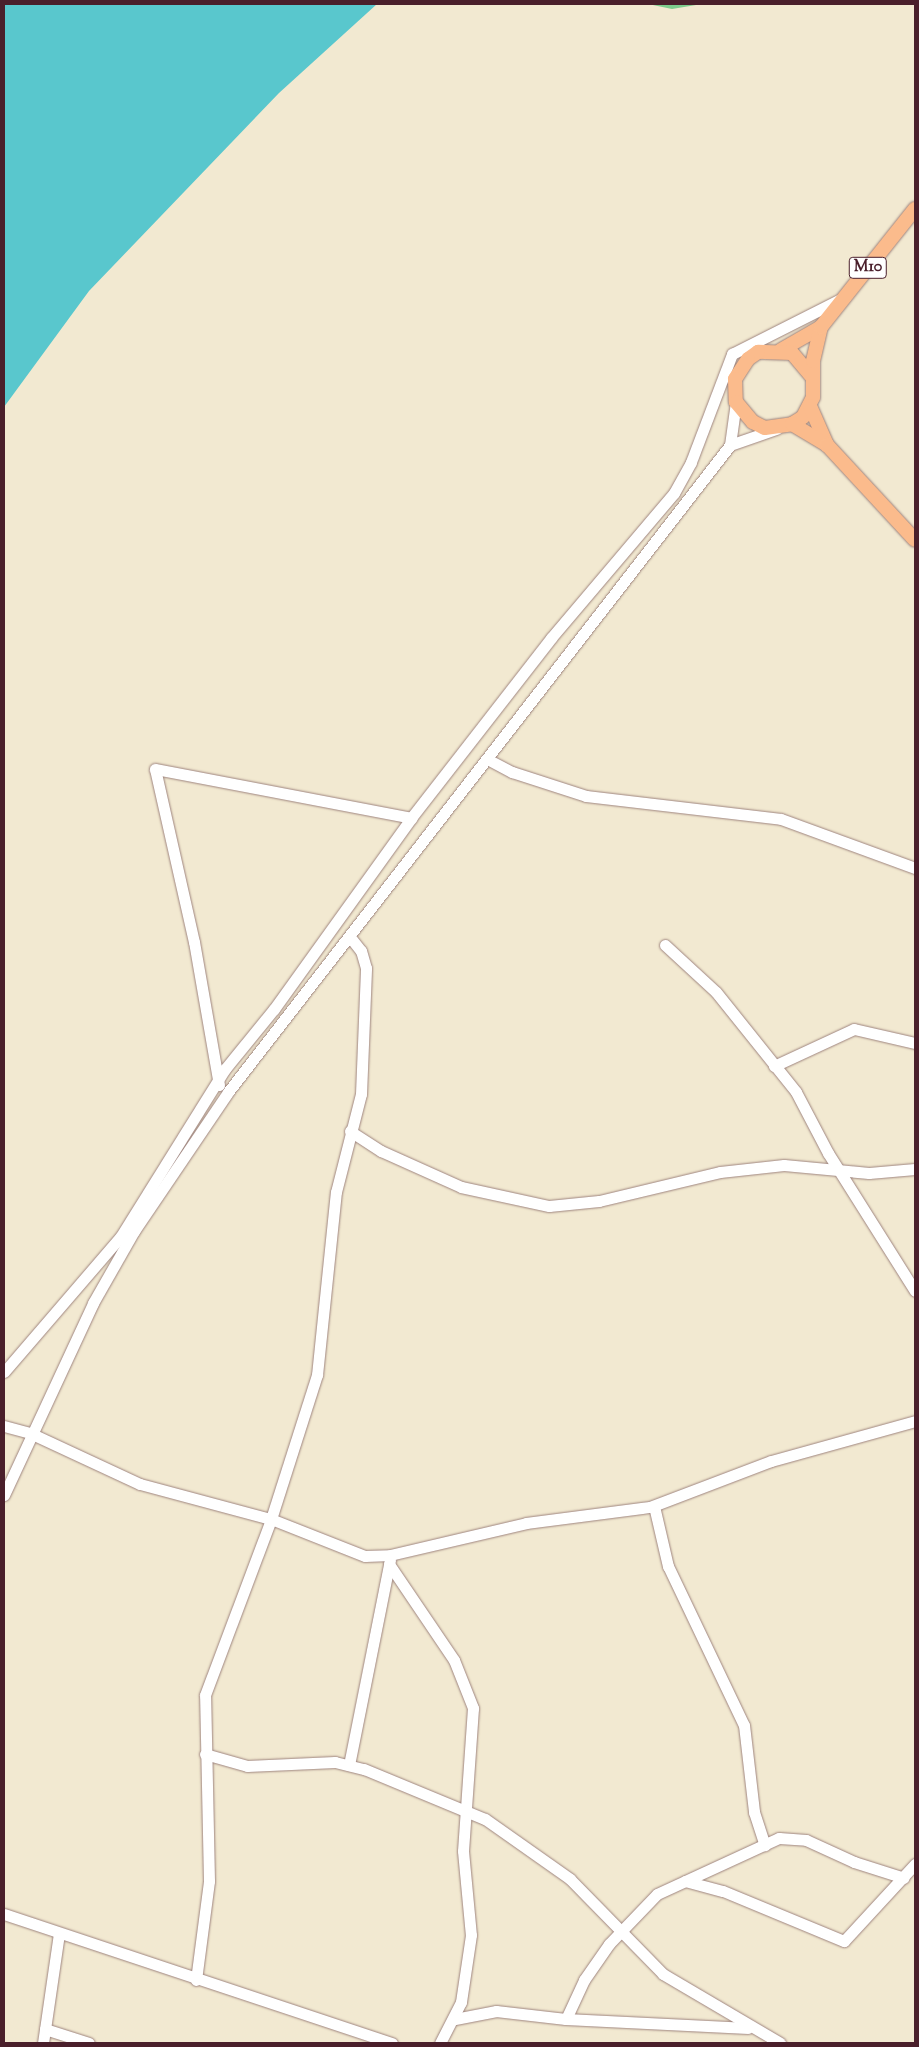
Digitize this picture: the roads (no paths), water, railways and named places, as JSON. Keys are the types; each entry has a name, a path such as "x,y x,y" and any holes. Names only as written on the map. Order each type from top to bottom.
{"main road":[{"name":"M10","path":"781,350 821,327 915,209"},
{"name":"M10","path":"813,378 821,327"},
{"path":"827,445 785,426 753,422 736,402 735,378 748,358 758,352 781,350 801,359 813,378 810,406 827,445 915,540"},
{"path":"785,426 810,406"}],"street":[{"path":"4,1372 121,1236 216,1083 411,818 551,638 674,492 691,462 732,354 846,296"},
{"path":"4,1495 30,1433 109,1270 228,1092 488,760 730,445 736,402"},
{"path":"730,445 785,426"},
{"path":"488,760 512,772 586,796 781,819 915,868"},
{"path":"228,1092 216,1083 194,942 155,769 411,818"},
{"path":"196,1980 209,1881 205,1754 208,1679 271,1519 317,1375 336,1192 364,1073 367,1000 366,968 361,951 350,937"},
{"path":"665,945 716,992 796,1092 836,1167 865,1205 915,1291"},
{"path":"774,1066 854,1029 915,1043"},
{"path":"350,1131 381,1151 461,1186 548,1206 599,1201 720,1172 784,1165 836,1167 869,1173 915,1169"},
{"path":"4,1426 30,1433 140,1484 271,1519 348,1552 390,1560 526,1523 654,1506 771,1461 915,1421"},
{"path":"654,1506 668,1566 744,1725 754,1812 765,1845"},
{"path":"349,1765 390,1560"},
{"path":"390,1560 467,1682 474,1708 463,1851 472,1935 455,2019 440,2043"},
{"path":"205,1754 247,1766 321,1759 349,1765 466,1812 527,1844 584,1892 620,1934 663,1974 780,2043"},
{"path":"566,2019 584,1980 620,1934 657,1894 779,1838 806,1840 854,1862 904,1878"},
{"path":"685,1881 723,1891 844,1941 915,1864"},
{"path":"4,1914 196,1980 392,2043"},
{"path":"43,2043 59,1933"},
{"path":"455,2019 496,2011 566,2019 735,2025 763,2032"},
{"path":"45,2029 90,2043"}],"water":[{"path":"4,4 377,4 279,93 89,291 4,407"}]}
